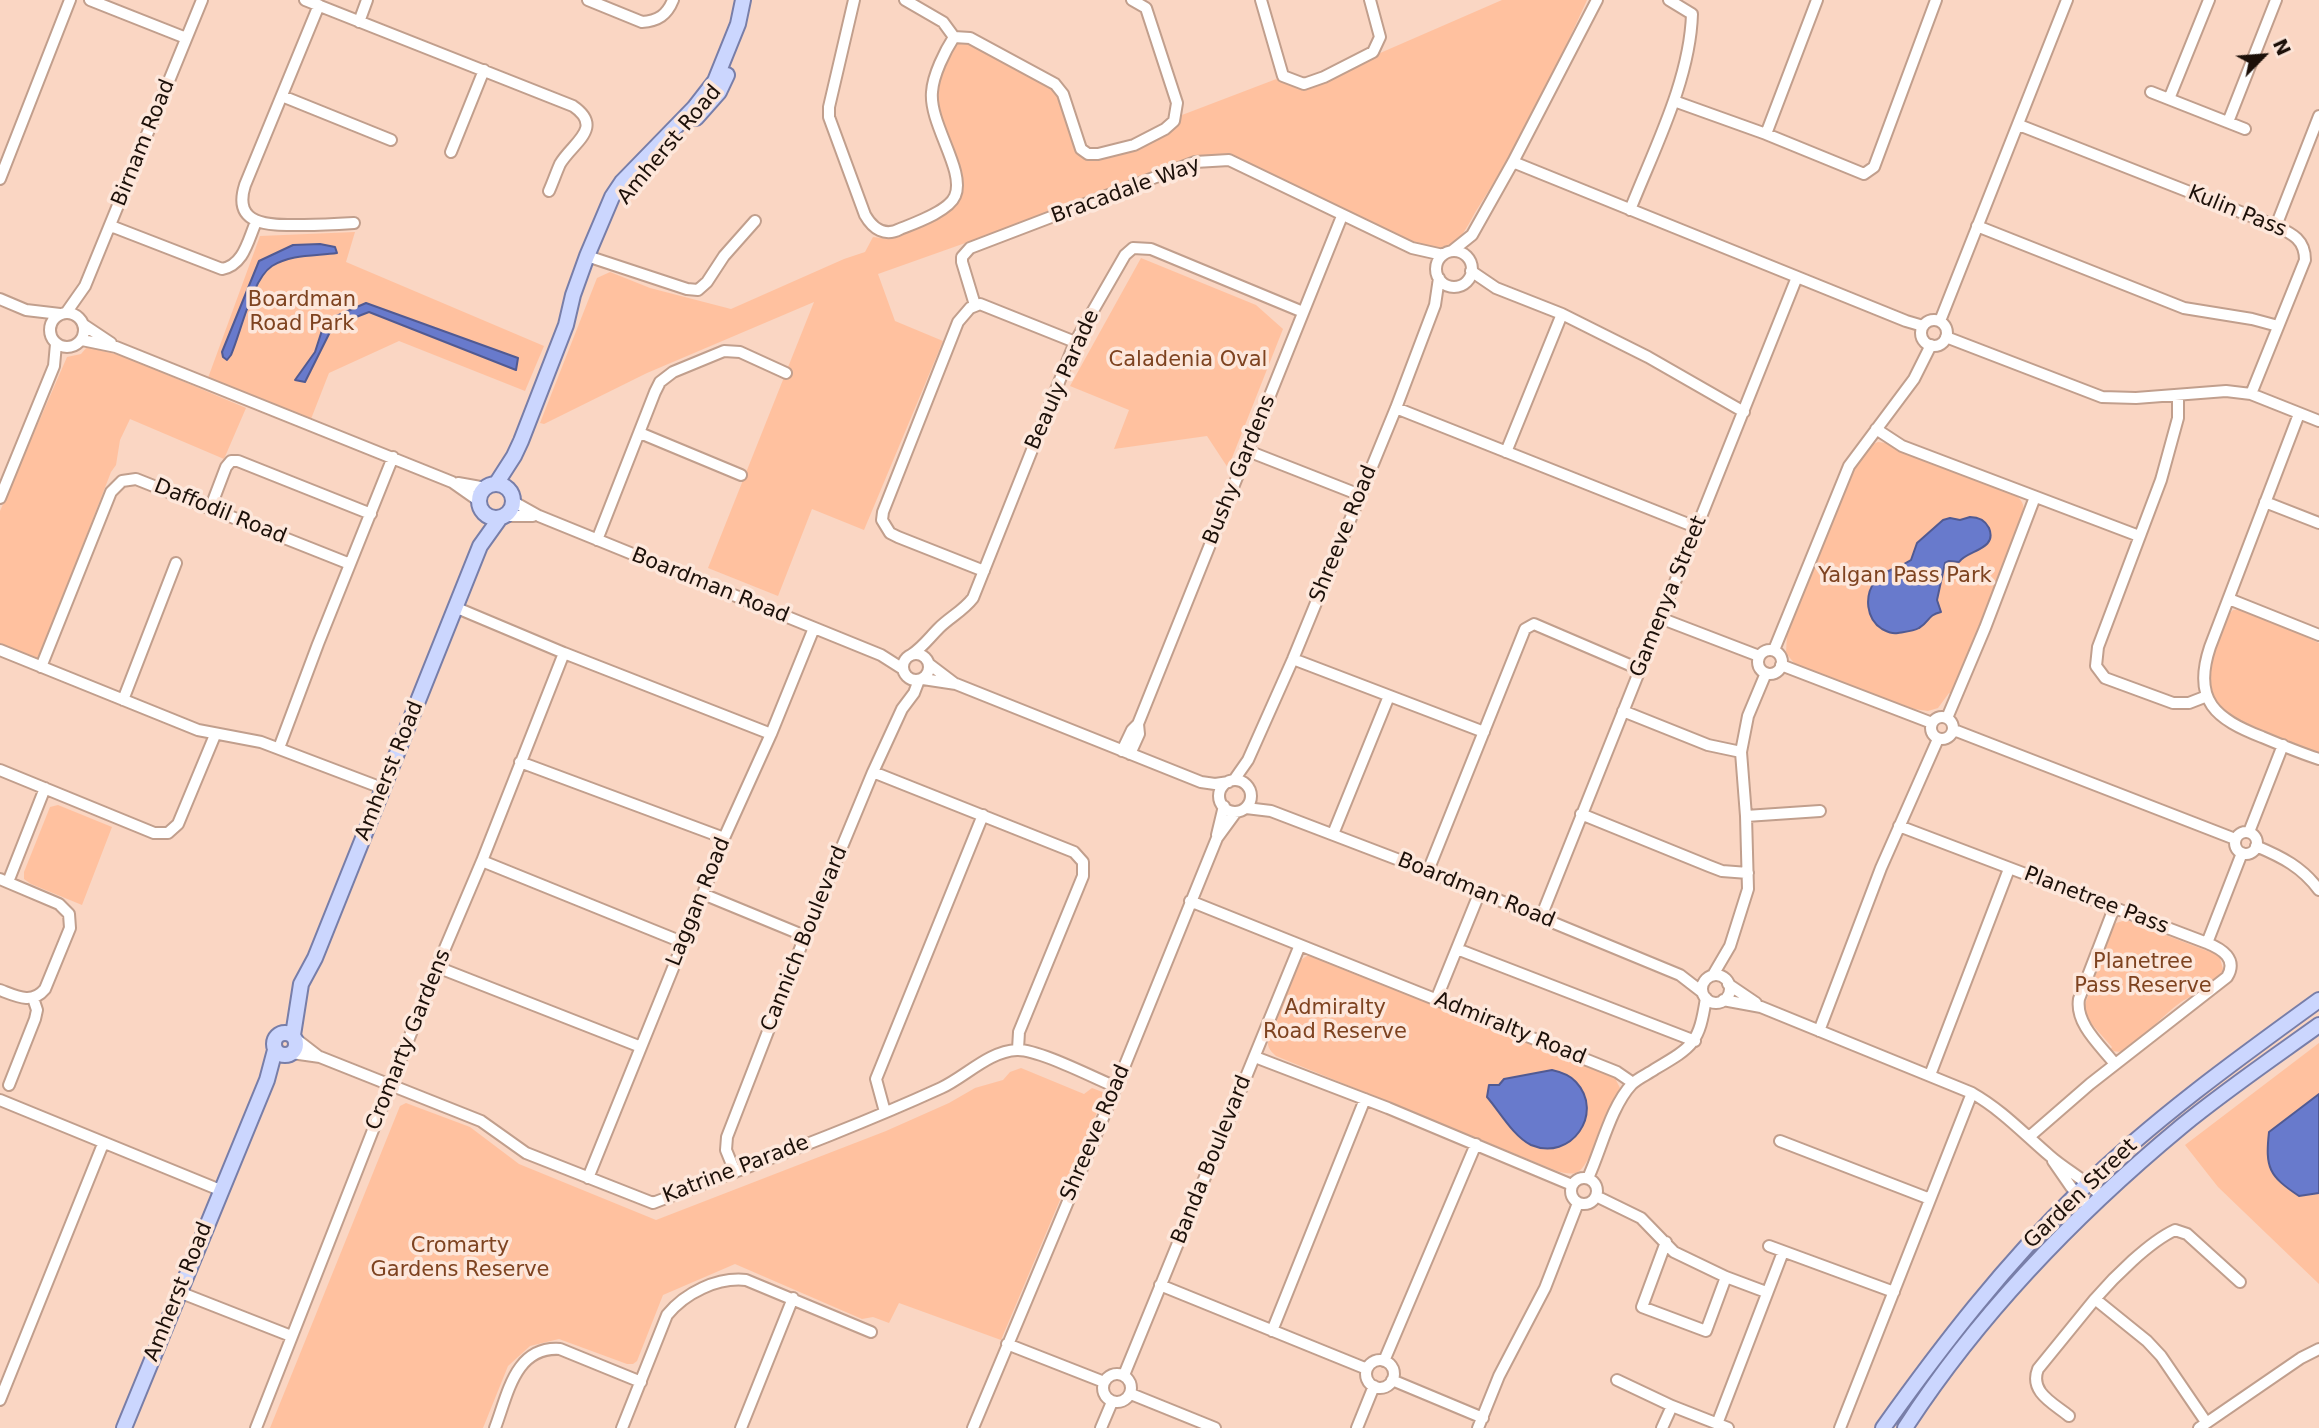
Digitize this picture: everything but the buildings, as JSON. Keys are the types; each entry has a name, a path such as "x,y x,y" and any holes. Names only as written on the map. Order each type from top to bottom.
{"main road":[{"name":"Amherst Road","path":"124,1428 220,1190 267,1080 288,1044 301,984 315,958 480,546 486,496 514,456 566,325 579,302 607,207 622,182 694,108 715,82 738,24 743,0"},
{"name":"Amherst Road","path":"591,258 631,184 719,92 735,54 749,0"},
{"name":"Amherst Road","path":"512,497 514,456"},
{"name":"Boardman Road","path":"503,517 491,518 486,496 505,486 512,497"},
{"path":"503,517 510,512 512,497"},
{"name":"Amherst Road","path":"480,546 503,517"},
{"name":"Garden Street","path":"1883,1428 1984,1294 2077,1194 2203,1085 2319,1000"},
{"name":"Garden Street","path":"1905,1428 1953,1362 2050,1247 2190,1120 2319,1025"}],"street":[{"path":"0,180 70,0"},
{"path":"90,0 186,38"},
{"name":"Birnam Road","path":"63,314 86,286 202,0"},
{"path":"305,0 581,111 587,121 586,131 560,165 550,191"},
{"path":"359,22 367,0"},
{"path":"588,0 642,22 650,22 664,15 673,0"},
{"path":"854,0 829,117 865,215 871,225 881,232 893,233 942,210 955,197 957,178 937,126 932,91 944,53 954,37"},
{"path":"905,0 943,22 954,37"},
{"path":"954,37 970,38 1055,84 1063,94 1082,149 1088,155 1098,155 1134,145 1165,129 1174,121 1177,103 1146,8 1132,0"},
{"path":"1261,0 1283,76 1304,84 1373,52 1380,37 1370,0"},
{"name":"Shreeve Road","path":"1232,781 1248,760 1293,659 1396,408 1435,305 1438,273 1448,253 1472,234 1513,162 1597,0"},
{"path":"1630,210 1674,101 1691,32 1692,14 1669,0"},
{"path":"1766,134 1818,0"},
{"path":"1674,101 1766,134 1864,174 1874,167 1936,0"},
{"path":"1940,321 2067,0"},
{"path":"2169,99 2209,0"},
{"path":"2228,122 2276,0"},
{"path":"319,5 242,194 246,213 256,222 267,225 354,223"},
{"path":"451,152 484,70"},
{"path":"2151,92 2245,129"},
{"path":"282,96 391,140"},
{"path":"2276,226 2319,116"},
{"name":"Kulin Pass","path":"2019,125 2276,226 2298,238 2304,246 2305,260 2252,394"},
{"name":"Bracadale Way","path":"975,305 962,262 962,257 970,248 1195,162 1229,160 1412,248 1448,253"},
{"path":"1513,162 1797,278 1923,326"},
{"name":"Bushy Gardens","path":"1126,753 1139,734 1138,724 1342,216"},
{"path":"591,258 687,289 698,289 707,282 724,256 755,220"},
{"path":"111,226 222,269 234,265 240,258 256,222"},
{"path":"1977,226 2184,308 2278,326"},
{"name":"Shreeve Road","path":"1435,305 1459,285 1470,265 1472,234"},
{"name":"Beauly Parade","path":"909,657 924,647 939,627 967,607 973,598 1076,342 1125,255 1133,248 1151,249 1303,312"},
{"name":"Bracadale Way","path":"1412,248 1438,273"},
{"path":"1448,253 1464,255 1470,265 1496,288"},
{"path":"1438,273 1447,285 1496,288 1562,314 1648,357 1744,412"},
{"name":"Gamenya Street","path":"1541,917 1797,278"},
{"name":"Birnam Road","path":"83,322 86,286"},
{"name":"Boardman Road","path":"0,299 26,310 50,329 56,344 61,347 77,344 116,347"},
{"path":"984,571 898,537 885,527 882,520 958,322 964,312 975,305 986,305 1076,342"},
{"name":"Boardman Road","path":"26,310 77,316 116,347 486,496"},
{"path":"50,329 53,320 63,314"},
{"path":"1506,452 1562,314"},
{"path":"1932,320 1940,321 1947,330 1947,337 1938,345 1931,345 1922,338 1923,326 1932,320"},
{"path":"54,366 85,333 83,322"},
{"path":"1947,337 2102,397 2126,398 2226,391 2252,394 2319,421"},
{"path":"0,498 54,366 56,344"},
{"path":"1774,650 1849,466 1914,379 1931,345"},
{"path":"597,540 660,382 673,372 718,352 740,352 786,373"},
{"path":"2178,395 2178,418 2168,459 2098,647 2096,666 2105,678 2173,703 2189,703 2207,696"},
{"path":"1396,408 1698,528"},
{"path":"2299,414 2264,502 2204,670 2207,696 2225,720 2319,760"},
{"path":"1876,429 1902,446 2139,536"},
{"path":"639,433 741,475"},
{"path":"1248,451 1360,495"},
{"path":"279,748 393,457"},
{"path":"211,509 226,467 231,461 238,461 371,514"},
{"name":"Daffodil Road","path":"41,667 111,492 122,481 136,479 350,564"},
{"name":"Boardman Road","path":"512,497 539,516 881,655 912,680 956,684 1201,782 1215,784 1232,781 1248,789 1271,811"},
{"path":"1947,718 2035,497"},
{"path":"2264,502 2319,523"},
{"name":"Boardman Road","path":"503,517 539,516"},
{"path":"123,700 176,563"},
{"path":"2229,599 2319,635"},
{"path":"457,608 771,734"},
{"path":"1660,618 1759,656"},
{"path":"1428,871 1525,629 1534,624 1639,669"},
{"name":"Laggan Road","path":"588,1178 724,838 771,734 814,628"},
{"path":"921,680 929,671 933,635"},
{"path":"1,650 198,730 261,742 382,788"},
{"path":"1774,650 1780,655 1781,665 1774,673 1766,673 1759,668 1759,656 1763,651 1774,650"},
{"name":"Cromarty Gardens","path":"256,1428 564,653"},
{"name":"Boardman Road","path":"881,655 920,655 956,684"},
{"path":"905,672 909,657"},
{"path":"1293,659 1484,732"},
{"path":"2206,659 2219,661"},
{"path":"1781,665 1932,723"},
{"name":"Cannich Boulevard","path":"902,709 906,689 905,672"},
{"path":"1702,1024 1703,983 1712,976 1730,946 1745,903 1748,873 1741,752 1748,716 1766,673"},
{"name":"Cannich Boulevard","path":"735,1171 726,1150 727,1137 804,936 873,772 902,709 921,680"},
{"path":"1333,834 1389,696"},
{"path":"1623,711 1708,745 1741,752"},
{"path":"1932,723 1940,717 1947,718 1954,730"},
{"path":"1932,723 1933,734 1938,738 1948,738 1954,730"},
{"path":"1954,730 2235,839"},
{"path":"0,770 154,833 168,833 178,824 215,734"},
{"path":"1819,1031 1899,825 1938,738"},
{"path":"2249,832 2283,746"},
{"name":"Shreeve Road","path":"1248,760 1248,789"},
{"path":"520,762 724,838"},
{"path":"873,772 1074,852 1083,862 1083,876 1019,1032 1018,1049 1048,1058 1116,1087"},
{"path":"1222,804 1222,788 1232,781"},
{"name":"Boardman Road","path":"1201,782 1222,804 1241,810 1271,811 1333,834 1680,975 1704,995 1720,1002 1761,1007"},
{"path":"0,990 26,999 41,995 46,989 70,929 69,914 59,904 4,881 44,788"},
{"path":"1241,810 1251,799 1248,789"},
{"name":"Shreeve Road","path":"973,1428 1217,838 1222,804"},
{"name":"Shreeve Road","path":"1217,838 1241,810"},
{"path":"1746,816 1820,811"},
{"path":"885,1112 876,1079 983,814"},
{"path":"1581,814 1709,866 1748,873"},
{"name":"Planetree Pass","path":"1899,825 2207,943 2229,957 2231,967 2227,977 2070,1099 2029,1137"},
{"path":"2242,832 2249,832 2256,839 2256,846 2252,852 2242,853 2235,846 2235,839 2242,832"},
{"path":"2256,846 2282,857 2300,869 2319,890"},
{"path":"2207,943 2242,853"},
{"path":"482,861 682,942"},
{"path":"1930,1075 2009,869"},
{"path":"703,894 804,936"},
{"path":"1436,1000 1479,894"},
{"name":"Admiralty Road","path":"1190,901 1617,1072 1633,1083"},
{"path":"2114,908 2079,999 2078,1009 2082,1023 2115,1065"},
{"name":"Banda Boulevard","path":"1124,1375 1300,946"},
{"path":"1588,1178 1616,1110 1633,1083 1695,1041 1702,1024 1729,991 1727,981 1730,946"},
{"path":"1457,949 1695,1041"},
{"path":"437,967 642,1047"},
{"name":"Boardman Road","path":"1680,975 1712,976 1727,981 1761,1007 1972,1093 2000,1111 2052,1158 2089,1183 2102,1197"},
{"path":"9,1085 36,1019 37,1010 33,998"},
{"name":"Katrine Parade","path":"288,1044 481,1121 526,1153 653,1203 885,1112 943,1087 998,1055 1018,1049"},
{"path":"1255,1057 1365,1099 1572,1185"},
{"path":"1840,1428 1972,1093"},
{"path":"1272,1331 1365,1099"},
{"path":"0,1101 220,1190"},
{"path":"1780,1141 1930,1199"},
{"path":"0,1400 103,1144"},
{"path":"1384,1361 1476,1144"},
{"name":"Boardman Road","path":"2052,1158 2077,1194 2091,1208"},
{"path":"1588,1178 1594,1182 1596,1196 1590,1202 1578,1203 1570,1191 1572,1185 1577,1179 1588,1178"},
{"path":"1596,1196 1641,1217 1674,1252 1726,1278 1766,1292"},
{"path":"1392,1380 1481,1423 1499,1376 1545,1288 1578,1203"},
{"path":"2069,1416 2040,1393 2035,1385 2038,1369 2107,1285 2163,1235 2175,1230 2187,1234 2240,1282"},
{"path":"1666,1242 1642,1307 1706,1331 1726,1278"},
{"path":"1769,1246 1894,1292"},
{"path":"1617,1380 1723,1426 1766,1292 1783,1252"},
{"path":"622,1428 667,1315 687,1296 722,1281 746,1280 871,1332"},
{"path":"1160,1285 1367,1369"},
{"path":"178,1292 291,1336"},
{"path":"741,1428 793,1298"},
{"path":"2095,1298 2161,1356 2203,1425 2319,1349"},
{"path":"1007,1344 1104,1382"},
{"path":"495,1428 519,1368 526,1358 536,1351 560,1349 641,1382"},
{"path":"1384,1361 1392,1368 1392,1380 1384,1387 1374,1387 1366,1377 1367,1369 1373,1362 1384,1361"},
{"path":"1112,1374 1124,1375 1131,1383 1130,1394 1125,1401 1112,1402 1104,1394 1104,1382 1112,1374"},
{"path":"1357,1428 1374,1387"},
{"path":"1130,1394 1215,1428"},
{"path":"1101,1428 1112,1402"},
{"path":"1662,1428 1672,1406"}],"green space":[{"path":"1502,0 1587,0 1549,81 1507,160 1464,232 1447,249 1433,248 1377,227 1228,157 1199,160 878,274 895,321 943,341 864,530 812,509 778,596 708,568 814,302 647,373 544,424 540,423 597,278 610,272 650,288 731,309 865,252 873,237 890,239 943,212 956,198 933,91 956,39 969,39 1051,87 1061,104 1074,144 1087,158 1166,130 1182,115 1279,78 1302,87"},
{"name":"Boardman Road Park","path":"355,232 346,262 544,346 525,391 399,341 329,373 311,419 208,378 260,236"},
{"name":"Caladenia Oval","path":"1141,258 1256,305 1283,329 1228,468 1207,436 1114,449 1129,410 1070,386"},
{"path":"87,347 123,356 246,408 224,459 130,419 120,440 116,465 38,661 0,643 0,511 67,357 81,354"},
{"name":"Yalgan Pass Park","path":"1878,442 2012,493 2023,505 2023,515 1956,684 1938,708 1928,711 1914,709 1809,671 1794,663 1786,653 1787,634 1853,470 1871,445"},
{"path":"2241,609 2302,633 2319,643 2319,755 2243,726 2229,717 2215,702 2208,683 2210,660 2228,615 2233,610"},
{"path":"58,805 112,827 82,905 24,879 24,872 50,807"},
{"name":"Planetree Pass Reserve","path":"2126,920 2210,952 2211,949 2219,955 2223,969 2211,985 2181,1002 2134,1044 2118,1052 2110,1050 2112,1047 2089,1021 2084,1007 2113,927"},
{"name":"Admiralty Road Reserve","path":"1310,954 1615,1078 1620,1088 1595,1147 1583,1167 1573,1173 1557,1171 1276,1056 1269,1048 1268,1037 1299,961"},
{"path":"2319,1043 2319,1284 2218,1187 2185,1145"},
{"name":"Cromarty Gardens Reserve","path":"1021,1068 1084,1094 1092,1088 1105,1093 1001,1340 899,1303 889,1323 873,1317 862,1319 735,1264 663,1295 637,1361 633,1364 559,1339 530,1346 508,1366 483,1428 270,1428 400,1106 406,1103 470,1127 519,1164 656,1220 886,1131 949,1103 975,1088 1003,1080 1010,1072"}],"water":[{"path":"320,244 335,247 337,253 287,259 272,266 265,273 253,294 231,355 227,360 223,357 222,352 259,261 293,245"},
{"path":"366,303 518,358 516,370 369,312 333,326 305,382 295,380 315,352 325,321"},
{"path":"1970,517 1987,525 1991,535 1986,545 1959,562 1945,563 1937,600 1941,612 1933,615 1919,628 1909,631 1892,633 1877,625 1868,607 1869,593 1875,581 1911,560 1917,543 1943,520"},
{"path":"1552,1070 1571,1077 1576,1082 1584,1094 1587,1107 1579,1132 1570,1141 1559,1147 1546,1148 1531,1145 1518,1136 1487,1097 1489,1085 1499,1085 1504,1079"},
{"path":"2319,1094 2319,1193 2299,1196 2281,1183 2271,1170 2268,1154 2269,1132"}]}
